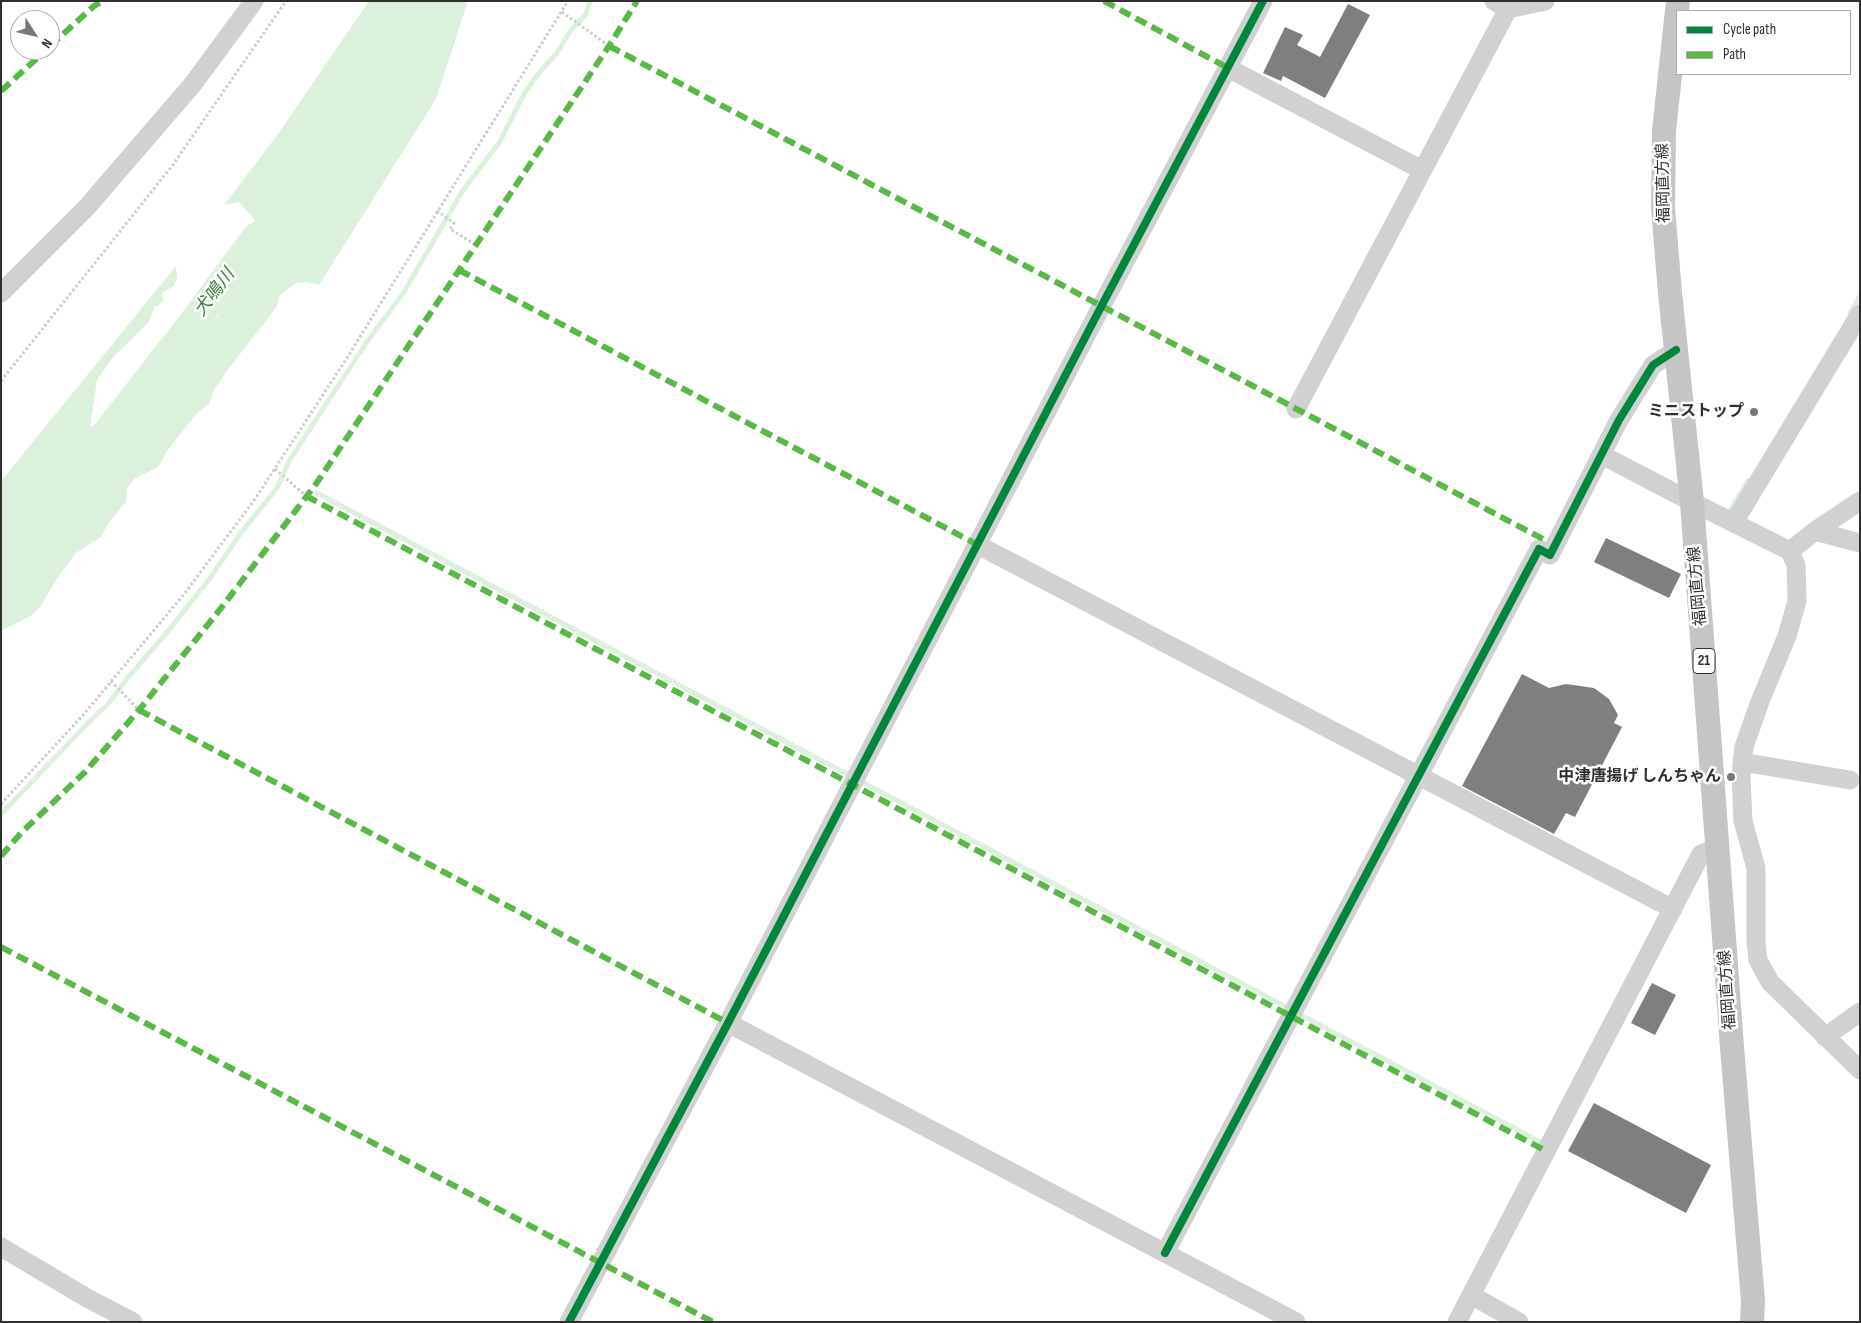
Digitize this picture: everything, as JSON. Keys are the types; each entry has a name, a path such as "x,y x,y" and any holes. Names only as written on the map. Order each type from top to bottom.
{"main road":[{"name":"福岡直方線","path":"1676,20 1664,131 1663,198 1670,293 1692,502 1732,1048 1753,1300 1752,1322"}],"street":[{"path":"1,293 87,207 193,84 254,1"},
{"path":"569,1322 728,1023 978,545 1075,355 1263,1"},
{"path":"1296,409 1422,170 1501,5 1545,1"},
{"path":"1228,68 1422,170"},
{"path":"1734,522 1860,314"},
{"path":"1165,1253 1541,544 1550,555 1620,420 1653,365 1676,350"},
{"path":"1602,455 1790,551 1796,565 1797,601 1787,636 1759,704 1744,748 1742,762 1743,821 1756,868 1756,943 1758,960 1770,982 1860,1070"},
{"path":"1790,551 1860,500"},
{"path":"1815,531 1860,542"},
{"path":"978,545 1672,909"},
{"path":"1742,762 1850,780"},
{"path":"1457,1322 1701,854 1718,847"},
{"path":"1825,1037 1860,1012"},
{"path":"728,1023 1296,1322"},
{"path":"1,1248 87,1298 133,1322"},
{"path":"1471,1295 1519,1322"}],"path":[{"path":"1,381 172,166 286,1"},
{"path":"1,804 84,714 185,593 255,499 345,361 568,1"},
{"path":"562,12 609,46"},
{"path":"437,211 454,223 450,229 476,246"},
{"path":"275,469 306,496"},
{"path":"111,681 139,710"}],"shaded area":[{"path":"369,1 468,1 436,99 319,285 307,282 296,283 280,295 276,308 226,372 214,390 209,404 197,413 167,451 158,467 134,479 127,489 126,502 110,521 101,537 76,553 58,577 40,607 31,616 1,631 1,481 176,266 177,278 174,286 162,293 163,302 155,307 148,323 114,356 97,380 90,427 113,413 131,415 140,411 164,370 174,367 218,316 226,301 237,248 253,227 255,220 239,202 224,205 278,134"}],"building":[{"path":"1348,4 1370,15 1325,98 1283,76 1281,81 1263,73 1285,27 1303,35 1297,45 1320,57"},
{"path":"1606,538 1681,574 1669,598 1594,562"},
{"path":"1522,674 1549,688 1566,684 1594,688 1609,699 1618,715 1614,723 1622,727 1575,817 1566,813 1554,834 1462,786"},
{"path":"1652,983 1676,995 1655,1035 1631,1023"},
{"path":"1594,1103 1711,1165 1686,1213 1568,1151"}],"waterway":[{"path":"1,814 110,702 125,681 210,578 240,534 277,488 289,461 366,343 404,292 463,190 499,143 524,94 537,75 557,53 571,30 586,14 590,1"},
{"name":"犬鳴川","path":"97,446 190,327 257,237"},
{"path":"1850,313 1860,296"},
{"path":"1730,510 1748,481"},
{"path":"317,493 1290,1009"},
{"path":"1297,1013 1546,1145"}],"marked path":[{"path":"60,37 94,6 103,1"},
{"path":"1,856 21,833 85,772 139,710 218,612 316,484 609,46 637,1"},
{"path":"1104,1 1228,68"},
{"path":"609,46 1543,539"},
{"path":"1,91 35,60"},
{"path":"459,270 978,545"},
{"path":"306,496 1546,1151"},
{"path":"139,710 728,1023"},
{"path":"1,947 713,1322"}],"cycle path":[{"path":"569,1322 728,1023 1102,305 1263,1"},
{"path":"1165,1253 1539,549 1550,555 1619,420 1653,365 1676,350"}],"place":[{"name":"ミニストップ","path":"1754,412"},
{"name":"中津唐揚げ しんちゃん","path":"1731,777"}]}
